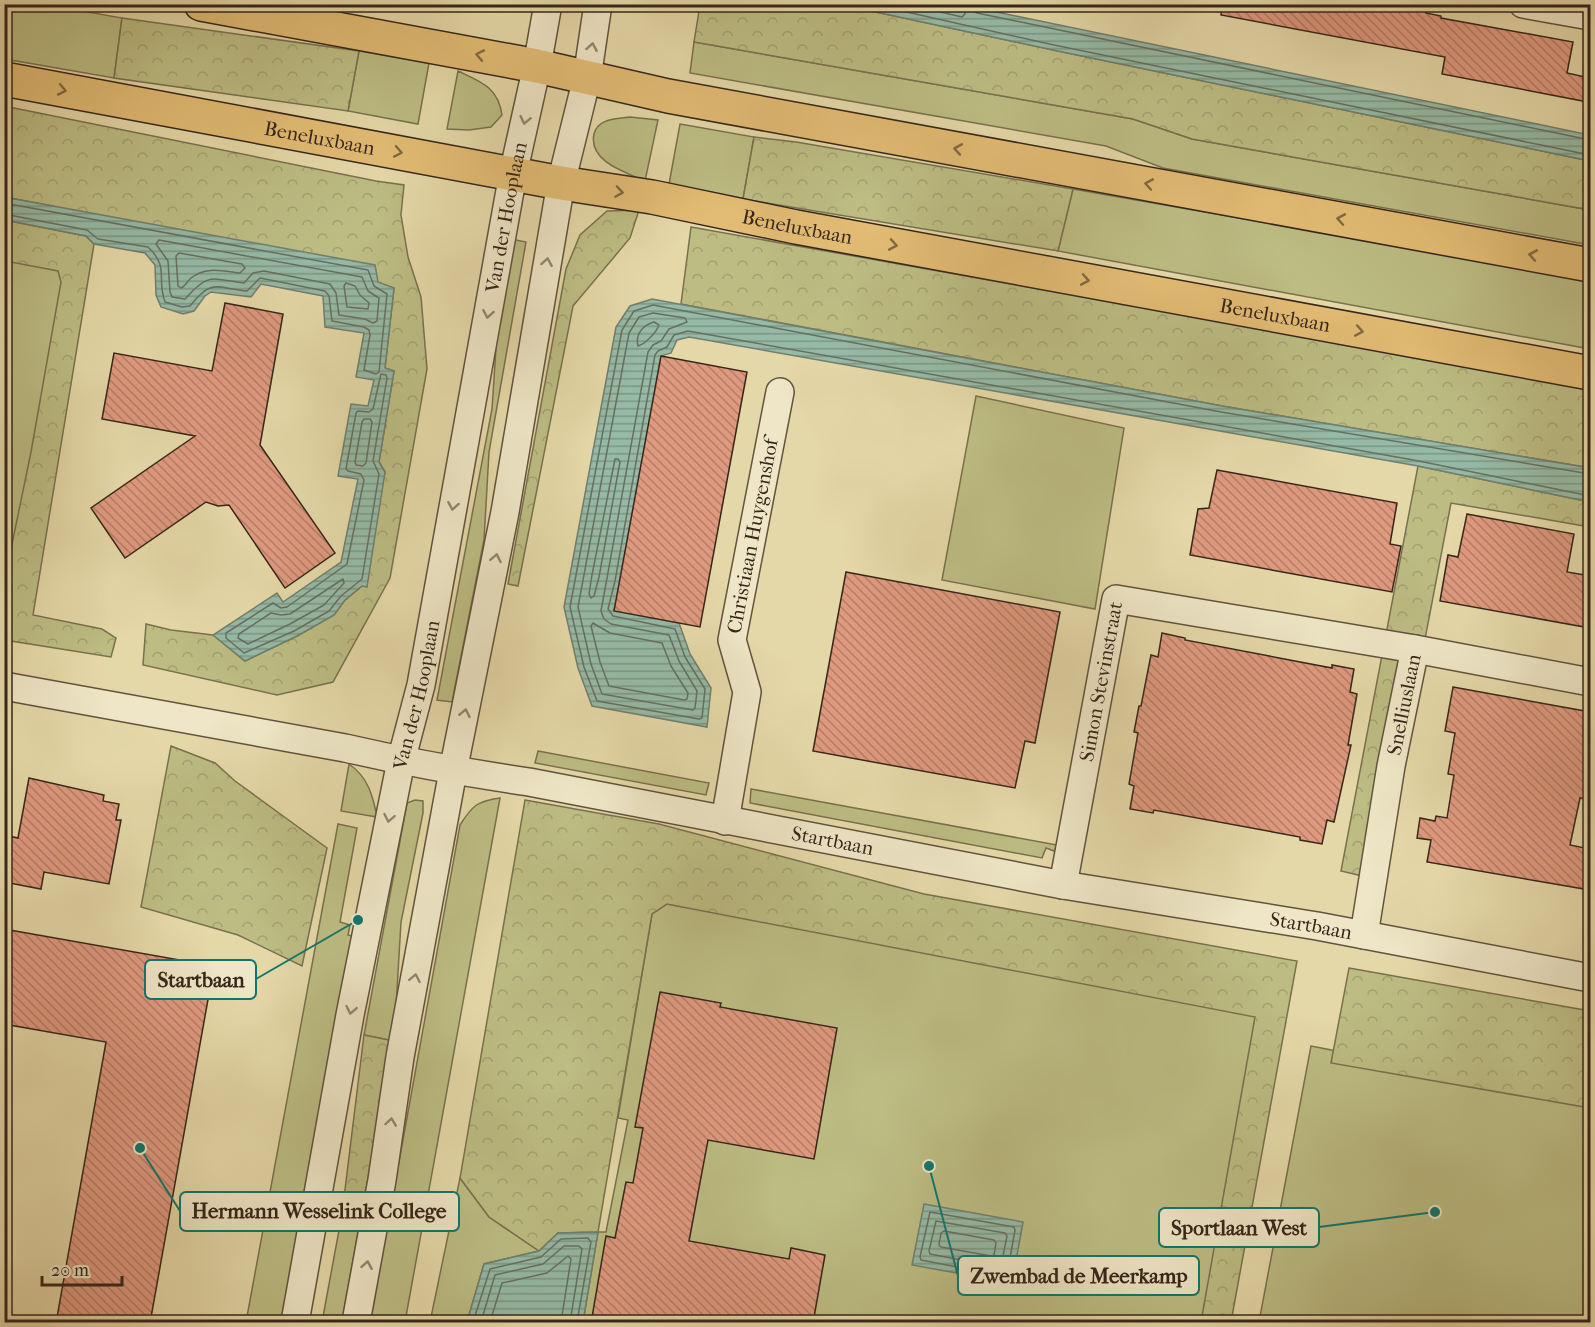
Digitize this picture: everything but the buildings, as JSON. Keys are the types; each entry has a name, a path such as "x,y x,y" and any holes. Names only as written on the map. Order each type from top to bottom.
{"main road":[{"path":"201,4 537,66 678,98 1590,265"},
{"name":"Beneluxbaan","path":"4,79 561,183 652,197 796,227 1590,373"}],"street":[{"name":"Van der Hooplaan","path":"295,1323 350,1015 401,761 421,685 513,174 548,4"},
{"path":"356,1323 382,1180 400,1057 453,771 505,512 561,183 587,78 598,4"},
{"path":"1523,4 1590,16"},
{"name":"Christiaan Huygenshof","path":"725,821 747,692 732,640 780,392"},
{"name":"Simon Stevinstraat","path":"1064,885 1116,599 1415,650"},
{"name":"Snelliuslaan","path":"1364,935 1391,766 1415,650 1590,682"},
{"name":"Startbaan","path":"4,687 345,747 453,771 529,782 1064,885 1364,935 1590,978"}],"green space":[{"path":"4,5 49,5 122,18 114,78 5,59"},
{"path":"700,5 843,5 1590,161 1590,210 1192,139 1133,119 694,42"},
{"path":"122,18 359,51 348,111 114,78"},
{"path":"694,42 1133,119 1192,139 1590,210 1590,245 1163,168 1106,146 690,73"},
{"path":"359,51 429,63 418,124 348,111"},
{"path":"458,71 487,87 497,98 502,115 491,127 469,130 447,129"},
{"path":"4,106 404,185 401,215 408,257 421,297 427,369 390,578 333,682 277,695 143,665 146,624 171,630 213,635 245,661 334,615 345,600 362,586 385,472 379,462 394,371 385,368 394,288 107,217 5,197"},
{"path":"630,117 658,120 645,181 610,164 602,158 594,143 594,134 599,125 609,120"},
{"path":"680,124 754,137 743,199 669,184"},
{"path":"754,137 796,142 1073,189 1058,251 743,199"},
{"path":"1073,189 1590,279 1590,349 1058,251"},
{"path":"639,210 630,238 573,306 518,586 508,584 566,269 580,235 607,211"},
{"path":"4,220 86,236 94,244 33,615 102,629 116,638 111,657 5,640 5,558 10,554 31,452 61,282 58,271 5,261"},
{"path":"691,227 1590,387 1590,468 1222,406 681,304"},
{"path":"511,239 526,242 489,452 484,540 452,702 437,700 492,409 497,333"},
{"path":"5,253 71,265 5,607"},
{"path":"976,396 1124,428 1095,609 942,580"},
{"path":"1418,466 1590,502 1590,527 1451,503 1379,880 1341,871"},
{"path":"171,746 215,763 235,781 327,848 302,966 238,935 141,907"},
{"path":"538,751 709,783 706,795 535,763"},
{"path":"349,764 361,775 369,788 377,817 341,811"},
{"path":"751,789 1057,845 1054,851 1046,848 1042,858 750,803"},
{"path":"500,798 405,1322 370,1322 460,825 476,806"},
{"path":"415,800 423,801 423,813 401,922 394,1041 364,1035 407,803"},
{"path":"525,800 659,824 924,894 1297,961 1231,1322 1201,1322 1255,1017 667,904 652,914 598,1232 558,1233 539,1251 489,1217 460,1178"},
{"path":"338,824 357,828 340,922 350,925 348,935 356,937 284,1322 246,1322"},
{"path":"667,904 1268,1009 1210,1322 583,1322 598,1232 606,1232 628,1120 618,1118 652,914"},
{"path":"1349,968 1590,1011 1590,1108 1331,1063"},
{"path":"364,1035 394,1041 361,1216 342,1214"},
{"path":"1311,1046 1590,1101 1590,1322 1259,1322"},
{"path":"460,1178 489,1217 539,1251 484,1264 467,1322 430,1322"},
{"path":"342,1214 361,1216 342,1322 322,1322"}],"water":[{"path":"843,5 963,5 1590,135 1590,161 1053,50"},
{"path":"4,197 375,265 378,282 394,288 385,368 394,371 379,462 385,472 367,587 362,586 345,600 334,615 245,661 213,635 277,593 283,602 341,562 358,479 338,476 351,404 368,406 374,380 356,377 364,333 325,327 323,296 261,284 251,297 211,292 205,296 194,311 183,314 161,307 156,295 155,265 145,253 94,244 86,236 5,220"},
{"path":"652,299 1222,406 1590,468 1590,502 1418,466 689,337 677,340 671,353 661,356 614,610 679,623 690,654 711,688 707,727 592,706 578,668 564,607 616,327 630,306"},
{"path":"924,1204 1023,1222 1012,1283 912,1265"},
{"path":"598,1232 583,1322 467,1322 484,1264 539,1251 558,1233"}],"place":[{"name":"Startbaan","path":"358,920"},
{"name":"Hermann Wesselink College","path":"140,1148"},
{"name":"Zwembad de Meerkamp","path":"929,1166"},
{"name":"Sportlaan West","path":"1435,1212"}]}
